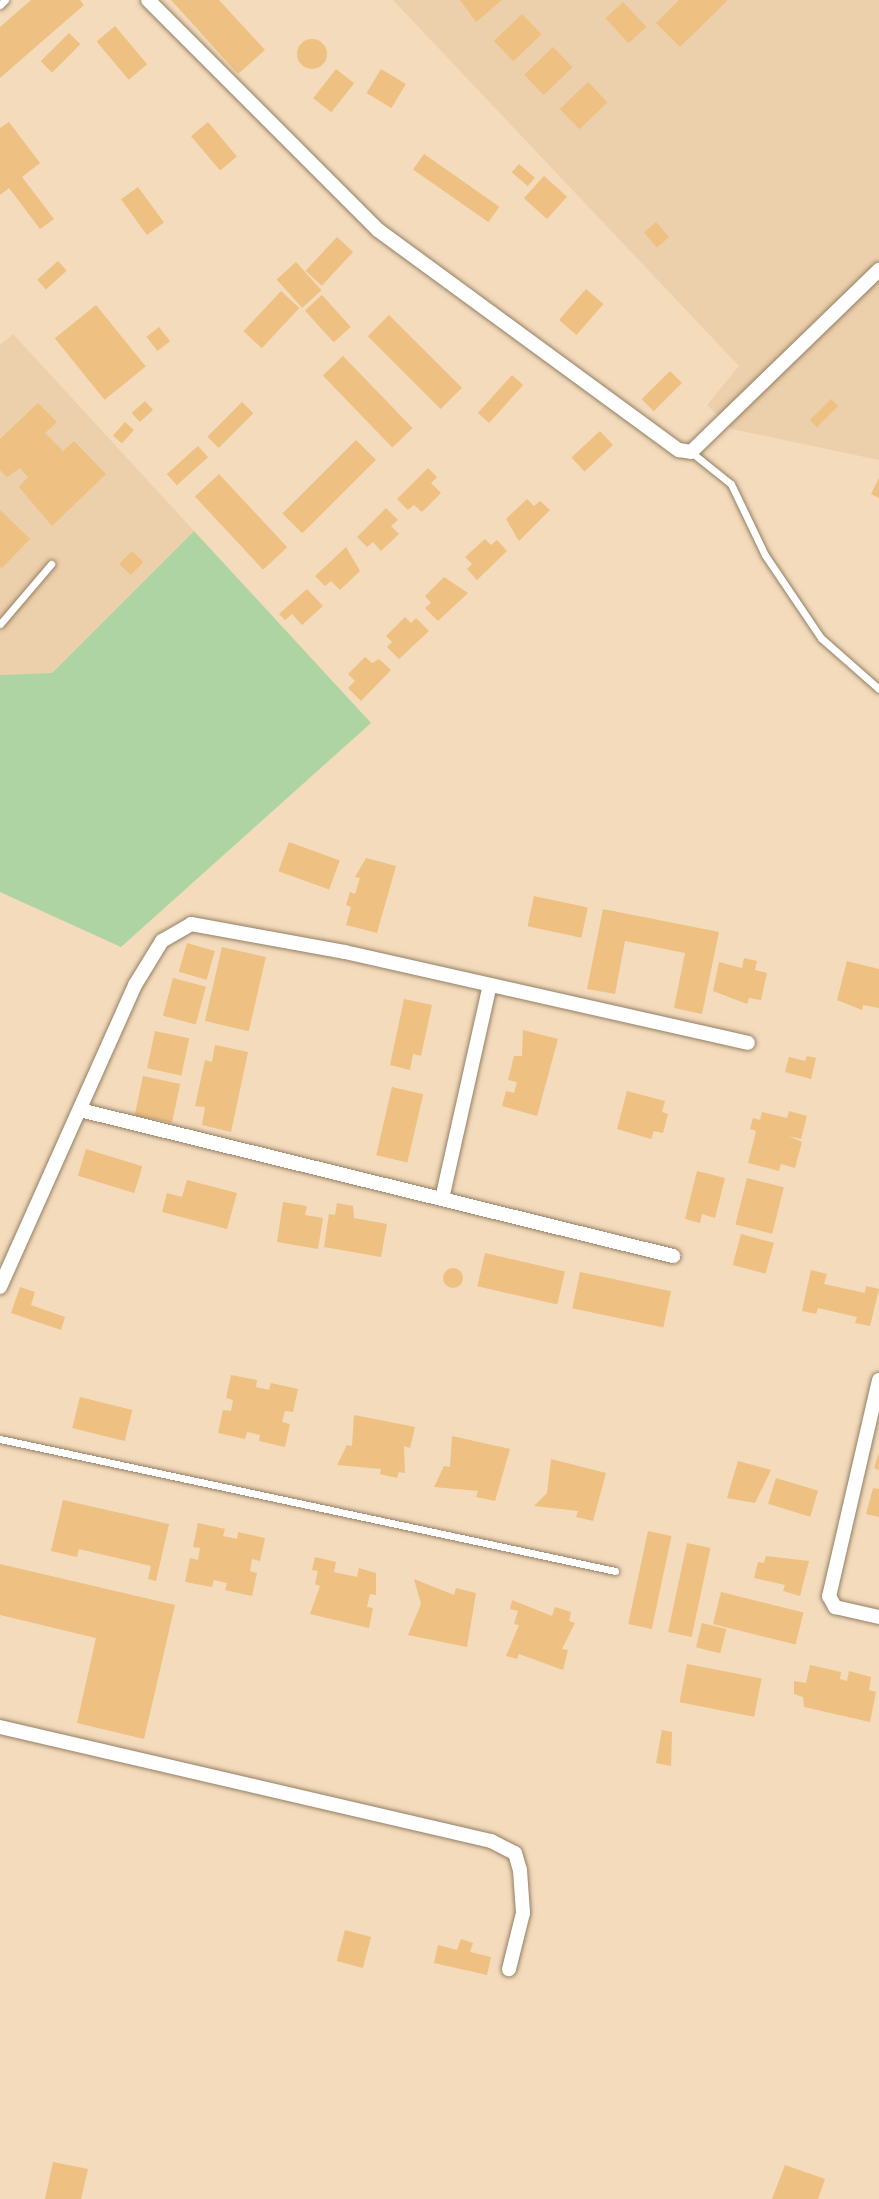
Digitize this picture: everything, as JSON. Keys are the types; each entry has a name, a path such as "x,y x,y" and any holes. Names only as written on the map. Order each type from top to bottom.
{"street":[{"path":"148,0 378,230 586,385 679,450 691,452 879,270"},
{"path":"0,1287 135,985 162,941 191,924 490,985 748,1043"},
{"path":"442,1199 490,985"},
{"path":"80,1110 673,1256"},
{"path":"879,1380 829,1596 835,1607 879,1617"},
{"path":"0,1727 491,1842 515,1853 523,1890 508,1969"}],"lane":[{"path":"0,5 5,0"},
{"path":"691,452 731,484 765,555 821,638 879,689"},
{"path":"0,624 51,564"},
{"path":"0,1438 615,1571"}],"shaded area":[{"path":"393,0 879,0 879,460 732,429 707,405 739,366"},
{"path":"13,334 194,531 52,673 0,675 0,345"}],"green space":[{"path":"194,531 371,723 121,947 0,892 0,675 52,673"}],"building":[{"path":"31,0 80,0 84,5 0,78 0,27"},
{"path":"171,0 219,0 265,50 238,74"},
{"path":"460,0 502,0 476,22"},
{"path":"679,0 727,1 680,47 656,23"},
{"path":"623,2 646,27 629,43 605,18"},
{"path":"522,14 541,34 513,61 494,41"},
{"path":"115,26 147,64 129,80 97,41"},
{"path":"69,33 80,44 52,73 41,61"},
{"path":"312,39 323,43 327,54 323,65 312,69 301,65 297,54 301,43"},
{"path":"553,47 572,67 544,95 524,75"},
{"path":"336,69 354,83 331,112 313,98"},
{"path":"381,69 406,84 391,108 367,93"},
{"path":"588,82 607,102 579,129 560,109"},
{"path":"9,122 40,163 22,177 54,219 40,229 9,188 0,195 0,128"},
{"path":"208,122 237,156 220,171 191,136"},
{"path":"424,154 499,207 488,222 413,170"},
{"path":"519,164 535,178 528,186 512,172"},
{"path":"544,176 567,197 547,219 524,198"},
{"path":"138,187 164,223 147,235 121,199"},
{"path":"656,222 669,237 657,248 644,232"},
{"path":"337,237 353,252 322,286 306,271"},
{"path":"58,261 67,271 46,289 37,280"},
{"path":"296,262 321,290 302,308 277,279"},
{"path":"586,289 603,304 576,335 559,320"},
{"path":"281,291 299,308 262,348 243,331"},
{"path":"322,295 351,327 334,342 305,310"},
{"path":"96,305 146,366 105,400 55,338"},
{"path":"389,315 462,388 441,409 368,336"},
{"path":"159,327 170,341 157,351 146,337"},
{"path":"343,356 412,428 392,447 323,375"},
{"path":"670,371 682,383 654,411 642,399"},
{"path":"512,375 523,385 489,423 478,413"},
{"path":"831,399 838,406 817,427 810,420"},
{"path":"145,401 153,410 140,422 132,413"},
{"path":"242,402 253,413 219,448 207,437"},
{"path":"38,403 57,422 45,433 63,451 74,441 106,474 52,526 19,487 28,477 20,468 7,477 0,470 0,439"},
{"path":"125,422 134,430 122,443 113,435"},
{"path":"600,431 613,445 584,471 571,458"},
{"path":"356,440 376,460 302,533 282,514"},
{"path":"198,446 208,457 177,485 167,474"},
{"path":"428,468 437,477 431,483 441,493 422,512 414,505 408,510 397,499"},
{"path":"219,474 287,547 263,570 195,497"},
{"path":"879,478 879,498 871,494"},
{"path":"527,499 534,506 540,501 550,510 519,541 506,519"},
{"path":"386,508 398,520 391,526 399,534 381,551 373,542 367,547 357,537"},
{"path":"0,510 30,539 2,568 0,567"},
{"path":"485,539 491,545 497,540 507,551 477,580 467,569 472,564 465,557"},
{"path":"346,547 360,571 340,590 331,581 325,586 315,576"},
{"path":"132,551 143,562 131,575 119,564"},
{"path":"444,577 468,593 438,621 425,608 431,603 425,596"},
{"path":"307,589 323,606 302,625 292,614 285,620 279,614"},
{"path":"405,617 411,623 416,618 429,631 399,659 387,647 392,642 386,636"},
{"path":"365,657 372,663 379,659 391,670 361,701 348,688 355,681 348,674"},
{"path":"289,842 340,860 329,890 278,871"},
{"path":"366,858 396,866 377,933 346,925 351,907 346,905 350,892 355,894 360,878 355,877"},
{"path":"534,896 588,907 581,938 528,926"},
{"path":"603,909 719,932 702,1014 674,1008 685,953 625,941 615,994 587,989"},
{"path":"187,943 215,951 207,980 179,972"},
{"path":"222,947 266,957 249,1031 205,1021"},
{"path":"744,958 757,961 755,970 767,973 761,1000 749,998 747,1004 713,991 719,962 742,968"},
{"path":"847,961 879,969 879,1008 863,1005 862,1010 837,1000"},
{"path":"173,978 206,987 196,1024 163,1016"},
{"path":"404,999 432,1005 421,1056 413,1054 410,1070 390,1065"},
{"path":"523,1030 558,1039 537,1116 502,1106 506,1091 514,1093 517,1082 508,1080 514,1056 522,1056"},
{"path":"155,1031 189,1038 181,1075 147,1068"},
{"path":"215,1045 248,1052 231,1132 202,1125 205,1107 195,1106 205,1060 212,1062"},
{"path":"807,1056 816,1058 811,1079 785,1072 789,1057 805,1061"},
{"path":"143,1076 180,1084 172,1123 135,1115"},
{"path":"392,1087 423,1094 407,1162 376,1155"},
{"path":"627,1091 665,1101 662,1112 668,1114 663,1133 654,1131 651,1139 617,1129"},
{"path":"789,1111 807,1116 801,1139 789,1136 802,1142 795,1168 781,1164 779,1171 748,1163 756,1131 750,1129 753,1118 760,1120 762,1112 787,1118"},
{"path":"86,1149 142,1166 134,1193 78,1176"},
{"path":"697,1171 725,1178 715,1218 702,1214 700,1223 685,1219"},
{"path":"747,1178 784,1187 772,1234 735,1225"},
{"path":"187,1180 237,1193 227,1229 162,1212 167,1193 182,1197"},
{"path":"283,1202 307,1206 305,1215 323,1218 318,1249 277,1242"},
{"path":"337,1203 353,1206 354,1218 387,1224 381,1257 324,1247 329,1214 335,1215"},
{"path":"741,1234 774,1243 766,1274 733,1265"},
{"path":"485,1253 565,1271 557,1305 477,1286"},
{"path":"453,1268 460,1271 463,1278 460,1285 453,1288 446,1285 443,1278 446,1271"},
{"path":"811,1270 827,1274 824,1284 865,1293 866,1286 879,1289 870,1326 855,1323 857,1317 818,1308 816,1314 802,1311"},
{"path":"580,1272 671,1291 663,1328 572,1308"},
{"path":"20,1287 35,1292 31,1305 65,1317 61,1330 11,1313"},
{"path":"231,1375 257,1380 256,1387 269,1390 271,1383 298,1389 293,1412 285,1411 282,1422 290,1424 285,1447 259,1441 260,1435 247,1432 245,1439 218,1433 223,1410 231,1411 233,1400 226,1398"},
{"path":"80,1397 132,1410 125,1441 72,1428"},
{"path":"354,1415 415,1427 410,1448 404,1446 405,1473 399,1472 397,1478 380,1474 381,1469 337,1465 347,1445 352,1446"},
{"path":"452,1436 510,1449 495,1501 476,1497 478,1491 434,1487 444,1466 450,1467"},
{"path":"879,1452 879,1470 874,1468"},
{"path":"551,1459 606,1473 593,1521 576,1517 578,1511 534,1506 547,1493"},
{"path":"738,1461 771,1470 755,1503 727,1498"},
{"path":"776,1478 818,1491 810,1517 768,1504"},
{"path":"873,1488 879,1489 879,1517 866,1514"},
{"path":"63,1500 169,1524 156,1581 148,1579 151,1566 79,1549 77,1557 51,1551"},
{"path":"198,1523 225,1529 223,1536 237,1539 238,1532 265,1538 260,1561 252,1559 250,1571 257,1573 252,1596 225,1590 227,1583 214,1580 212,1587 185,1582 190,1558 198,1560 200,1548 193,1547"},
{"path":"648,1531 671,1536 652,1629 628,1624"},
{"path":"687,1543 710,1548 692,1637 668,1632"},
{"path":"766,1556 809,1561 800,1596 783,1591 785,1585 754,1578 758,1562 764,1563"},
{"path":"315,1557 336,1562 334,1572 357,1577 359,1568 376,1573 376,1595 370,1594 367,1607 373,1608 369,1628 310,1614 320,1586 315,1584 318,1571 312,1570"},
{"path":"0,1564 175,1605 144,1739 77,1723 96,1638 0,1615"},
{"path":"414,1579 454,1595 456,1588 476,1593 467,1647 408,1635 421,1604"},
{"path":"721,1592 803,1613 795,1645 713,1624"},
{"path":"512,1600 552,1616 555,1607 571,1612 569,1621 575,1623 562,1649 568,1650 563,1670 519,1654 517,1659 506,1656 519,1625 514,1624 518,1611 510,1609"},
{"path":"702,1623 726,1629 720,1653 696,1647"},
{"path":"687,1664 762,1679 754,1717 680,1702"},
{"path":"810,1665 841,1672 840,1679 847,1681 849,1671 871,1677 869,1690 876,1692 870,1722 804,1707 803,1697 794,1694 794,1681 806,1683"},
{"path":"662,1730 672,1732 671,1766 656,1763"},
{"path":"345,1930 371,1937 363,1968 337,1961"},
{"path":"461,1939 473,1943 470,1952 491,1957 487,1975 434,1963 438,1945 457,1950"},
{"path":"53,2162 88,2169 81,2199 45,2199"},
{"path":"785,2165 825,2179 818,2199 772,2199"}]}
